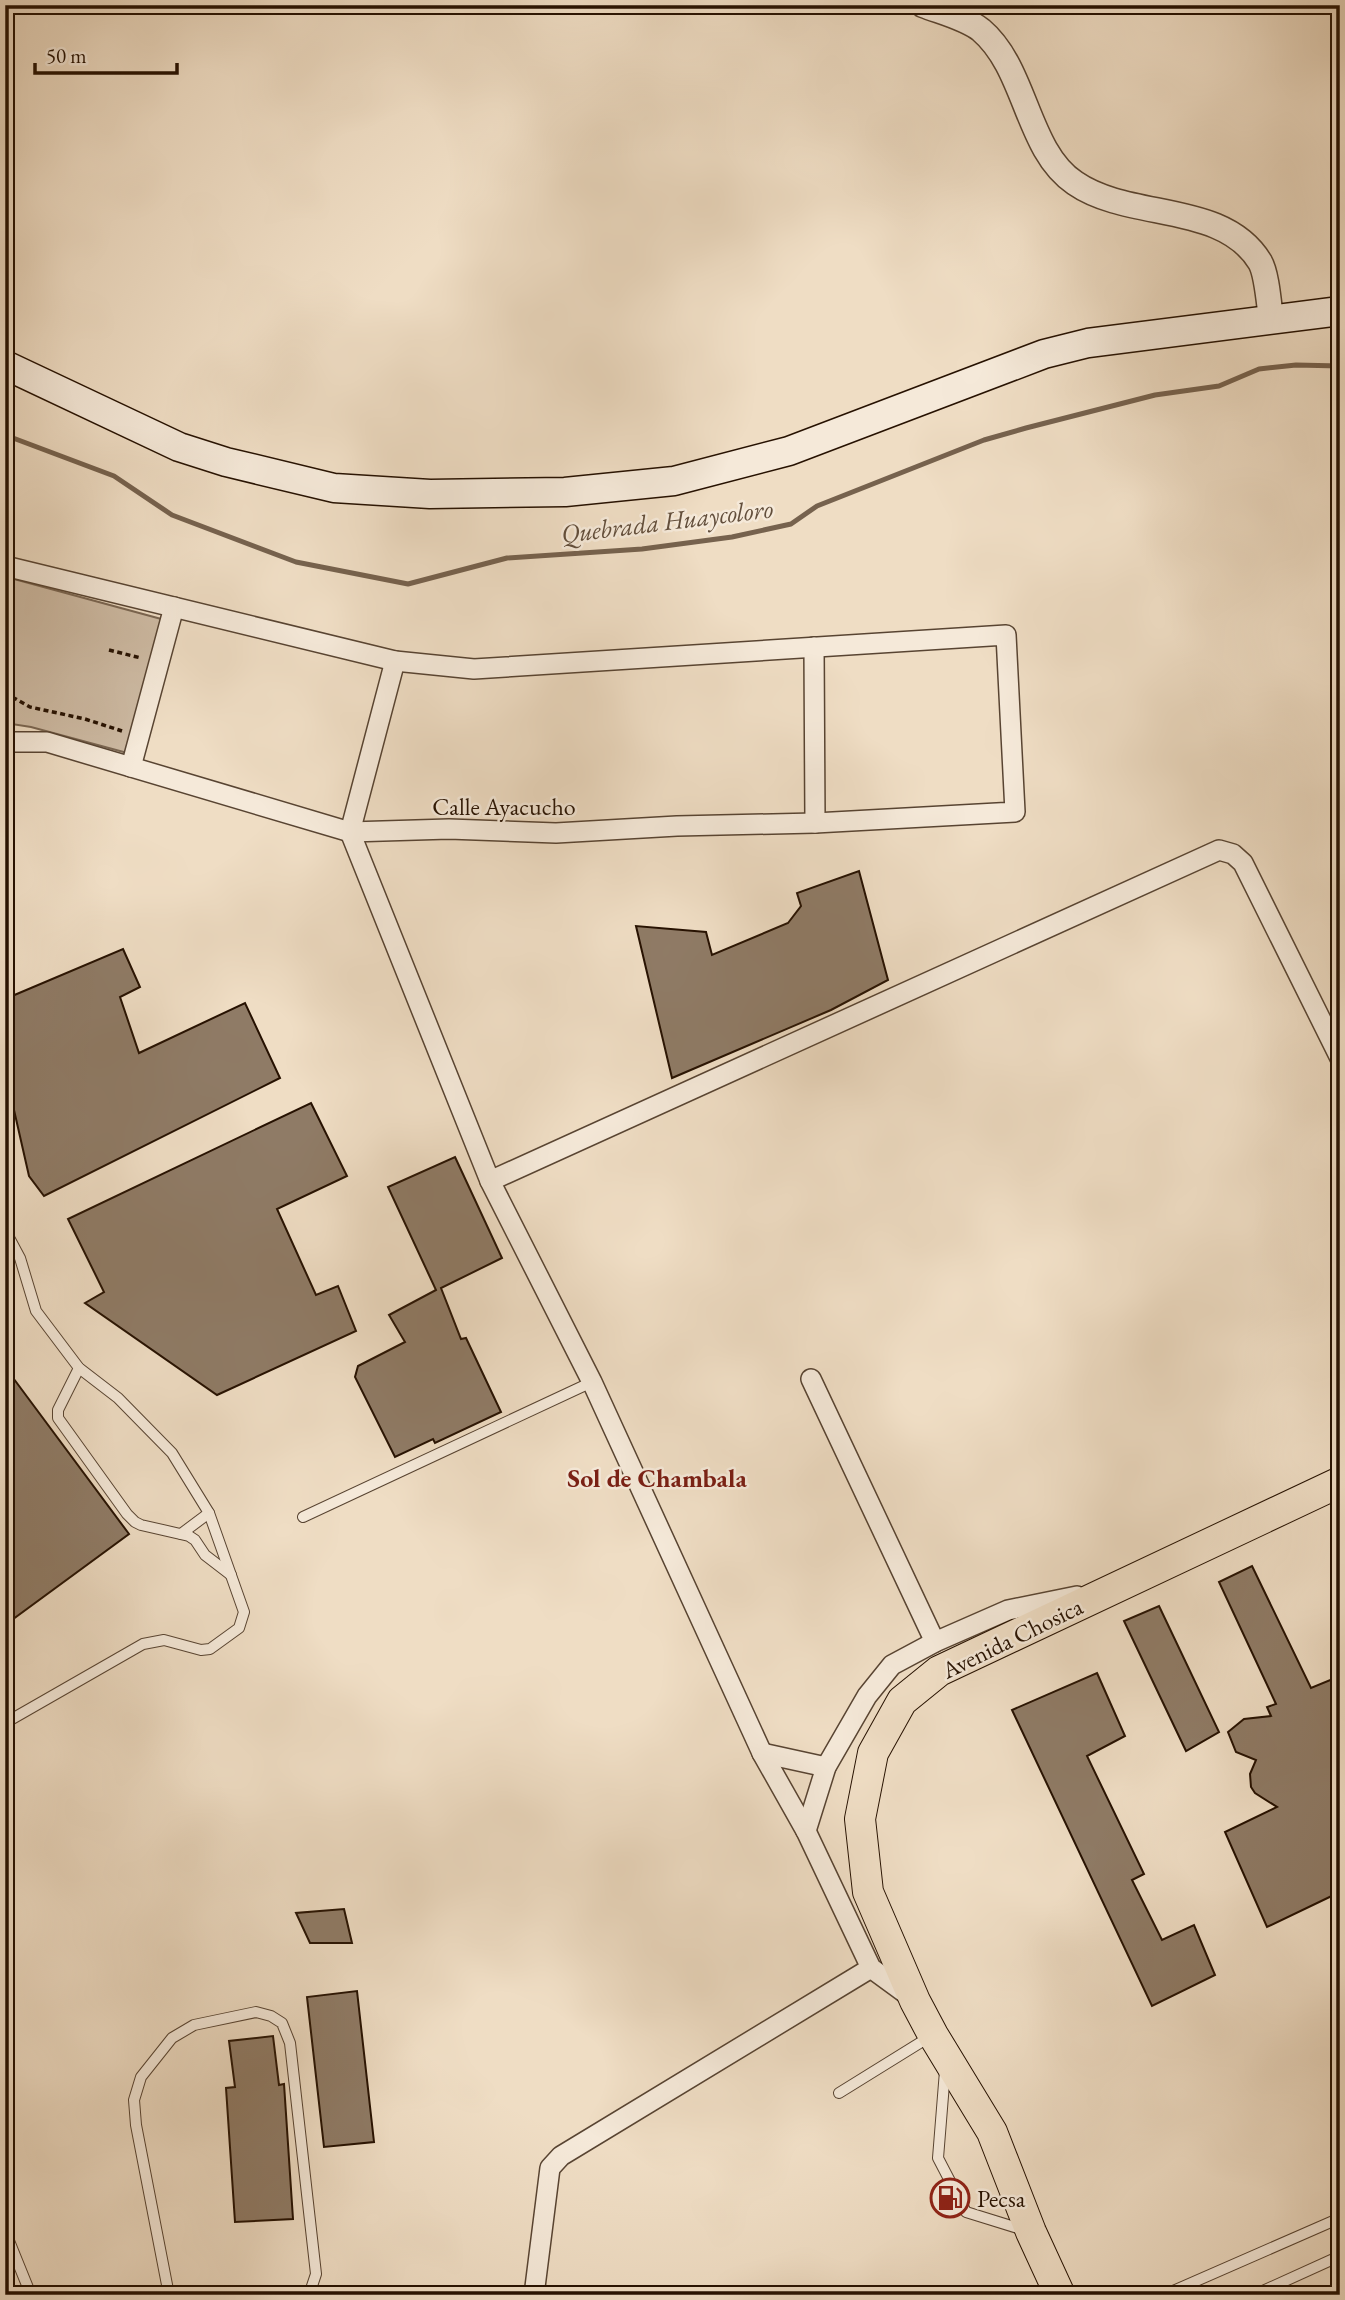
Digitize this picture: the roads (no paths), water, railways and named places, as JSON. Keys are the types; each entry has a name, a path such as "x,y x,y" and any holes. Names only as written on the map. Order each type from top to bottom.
{"main road":[{"path":"5,365 179,447 226,462 334,488 430,494 565,492 674,481 789,451 1044,354 1088,343 1340,311"},
{"name":"Avenida Chosica","path":"1060,2295 1031,2232 992,2132 915,2001 868,1892 860,1819 873,1752 902,1701 939,1671 1340,1482"}],"street":[{"path":"923,5 981,30 997,49 1020,88 1053,162 1073,182 1104,198 1219,225 1244,243 1261,264 1271,319"},
{"path":"5,566 395,660 474,669 814,647 816,823"},
{"path":"131,767 174,607"},
{"name":"Calle Ayacucho","path":"5,741 47,742 350,832 449,829 556,833 1015,812 1006,635 814,647"},
{"path":"395,660 350,832 490,1181 592,1382 762,1753 806,1831 871,1968 915,2001"},
{"path":"490,1181 1219,850 1233,854 1243,863 1340,1058"},
{"path":"811,1379 934,1642"},
{"path":"806,1831 826,1767 867,1696 891,1665 934,1642 1007,1610 1116,1588"},
{"path":"762,1753 826,1767"},
{"path":"534,2295 550,2168 561,2156 871,1968"}],"lane":[{"path":"5,1230 20,1258 36,1311 79,1368 118,1398 172,1453 209,1513 244,1612 239,1629 210,1648 201,1650 164,1640 143,1644 5,1723"},
{"path":"79,1368 58,1410 58,1418 135,1522 195,1540 205,1555 231,1576"},
{"path":"303,1517 592,1382"},
{"path":"181,1534 209,1513"},
{"path":"169,2295 136,2125 134,2100 141,2077 172,2038 194,2025 256,2012 271,2016 282,2023 290,2043 316,2274 309,2295"},
{"path":"839,2093 940,2046 938,2158 966,2211 1031,2232"},
{"path":"1164,2295 1340,2218"},
{"path":"5,2231 31,2295"},
{"path":"1254,2295 1340,2256"}],"waterway":[{"name":"Quebrada Huaycoloro","path":"5,435 114,476 172,515 296,562 408,584 507,558 642,549 732,537 791,524 817,506 984,440 1155,395 1219,386 1259,369 1296,365 1340,366"}],"place":[{"name":"Pecsa","path":"950,2198"}],"district":[{"name":"Sol de Chambala","path":"657,1478"}]}
